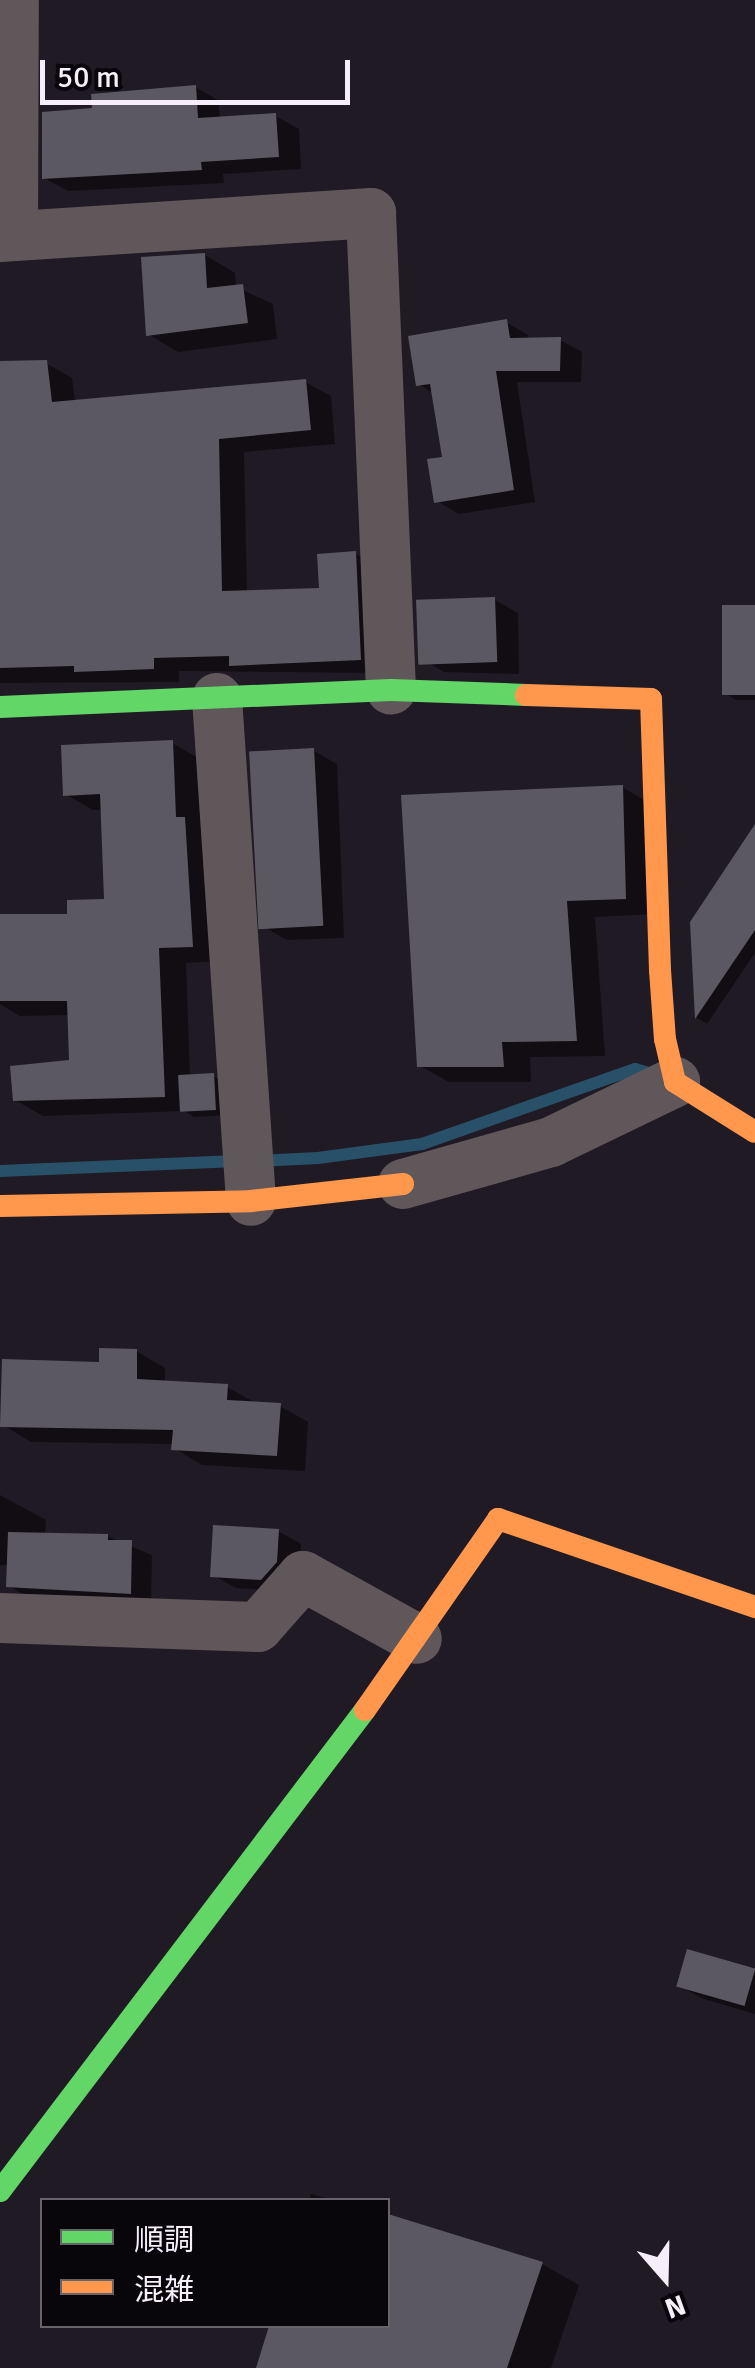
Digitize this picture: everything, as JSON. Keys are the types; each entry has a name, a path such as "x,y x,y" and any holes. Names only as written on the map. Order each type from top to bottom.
{"street":[{"path":"14,0 6,237 371,213 392,690"},
{"path":"0,707 392,690 651,700 665,1039 676,1082 755,1132"},
{"path":"217,698 251,1201"},
{"path":"0,1206 251,1201 402,1184 551,1142 676,1082"},
{"path":"0,2192 217,1910 417,1639 498,1518 755,1607"},
{"path":"0,1618 258,1626 302,1576 417,1639"}],"building":[{"path":"196,85 198,118 276,113 279,157 201,162 202,170 42,179 42,112 92,108 91,94"},
{"path":"205,253 207,288 243,284 248,323 146,336 141,257"},
{"path":"507,319 510,338 561,337 560,371 496,371 514,490 434,503 427,459 442,457 430,384 416,386 408,336"},
{"path":"47,360 52,402 306,379 311,430 219,439 222,591 319,588 317,554 356,551 361,660 229,666 229,656 154,658 154,669 74,672 74,666 0,668 0,361"},
{"path":"495,597 497,662 418,665 416,600"},
{"path":"722,605 755,605 755,695 722,695"},
{"path":"173,740 176,817 185,817 193,947 159,948 165,1097 13,1101 10,1066 69,1060 67,1001 0,1001 0,914 67,914 67,900 104,899 100,794 63,796 61,745"},
{"path":"314,748 323,926 258,929 249,751"},
{"path":"623,785 626,899 567,901 577,1041 502,1042 504,1067 417,1067 401,795"},
{"path":"755,824 755,930 695,1019 690,922"},
{"path":"214,1073 216,1110 180,1112 178,1075"},
{"path":"99,1348 137,1349 137,1379 228,1384 227,1400 281,1403 277,1456 171,1450 173,1430 0,1427 2,1359 99,1362"},
{"path":"213,1525 279,1529 277,1562 261,1580 210,1577"},
{"path":"8,1532 108,1534 108,1540 132,1540 131,1594 6,1587"},
{"path":"687,1949 755,1968 744,2006 676,1986"},
{"path":"390,2215 543,2262 507,2368 256,2368 268,2328 390,2328"}],"waterway":[{"path":"257,1161 318,1158 422,1144 635,1069 653,1074"},
{"path":"0,1171 237,1161"}],"traffic: fast":[{"path":"0,707 391,690 526,695"},
{"path":"0,2191 365,1710"}],"traffic: slow":[{"path":"526,695 651,699 660,970 665,1039 675,1082 755,1132"},
{"path":"0,1206 251,1201 403,1184"},
{"path":"365,1710 498,1519 755,1607"}]}
